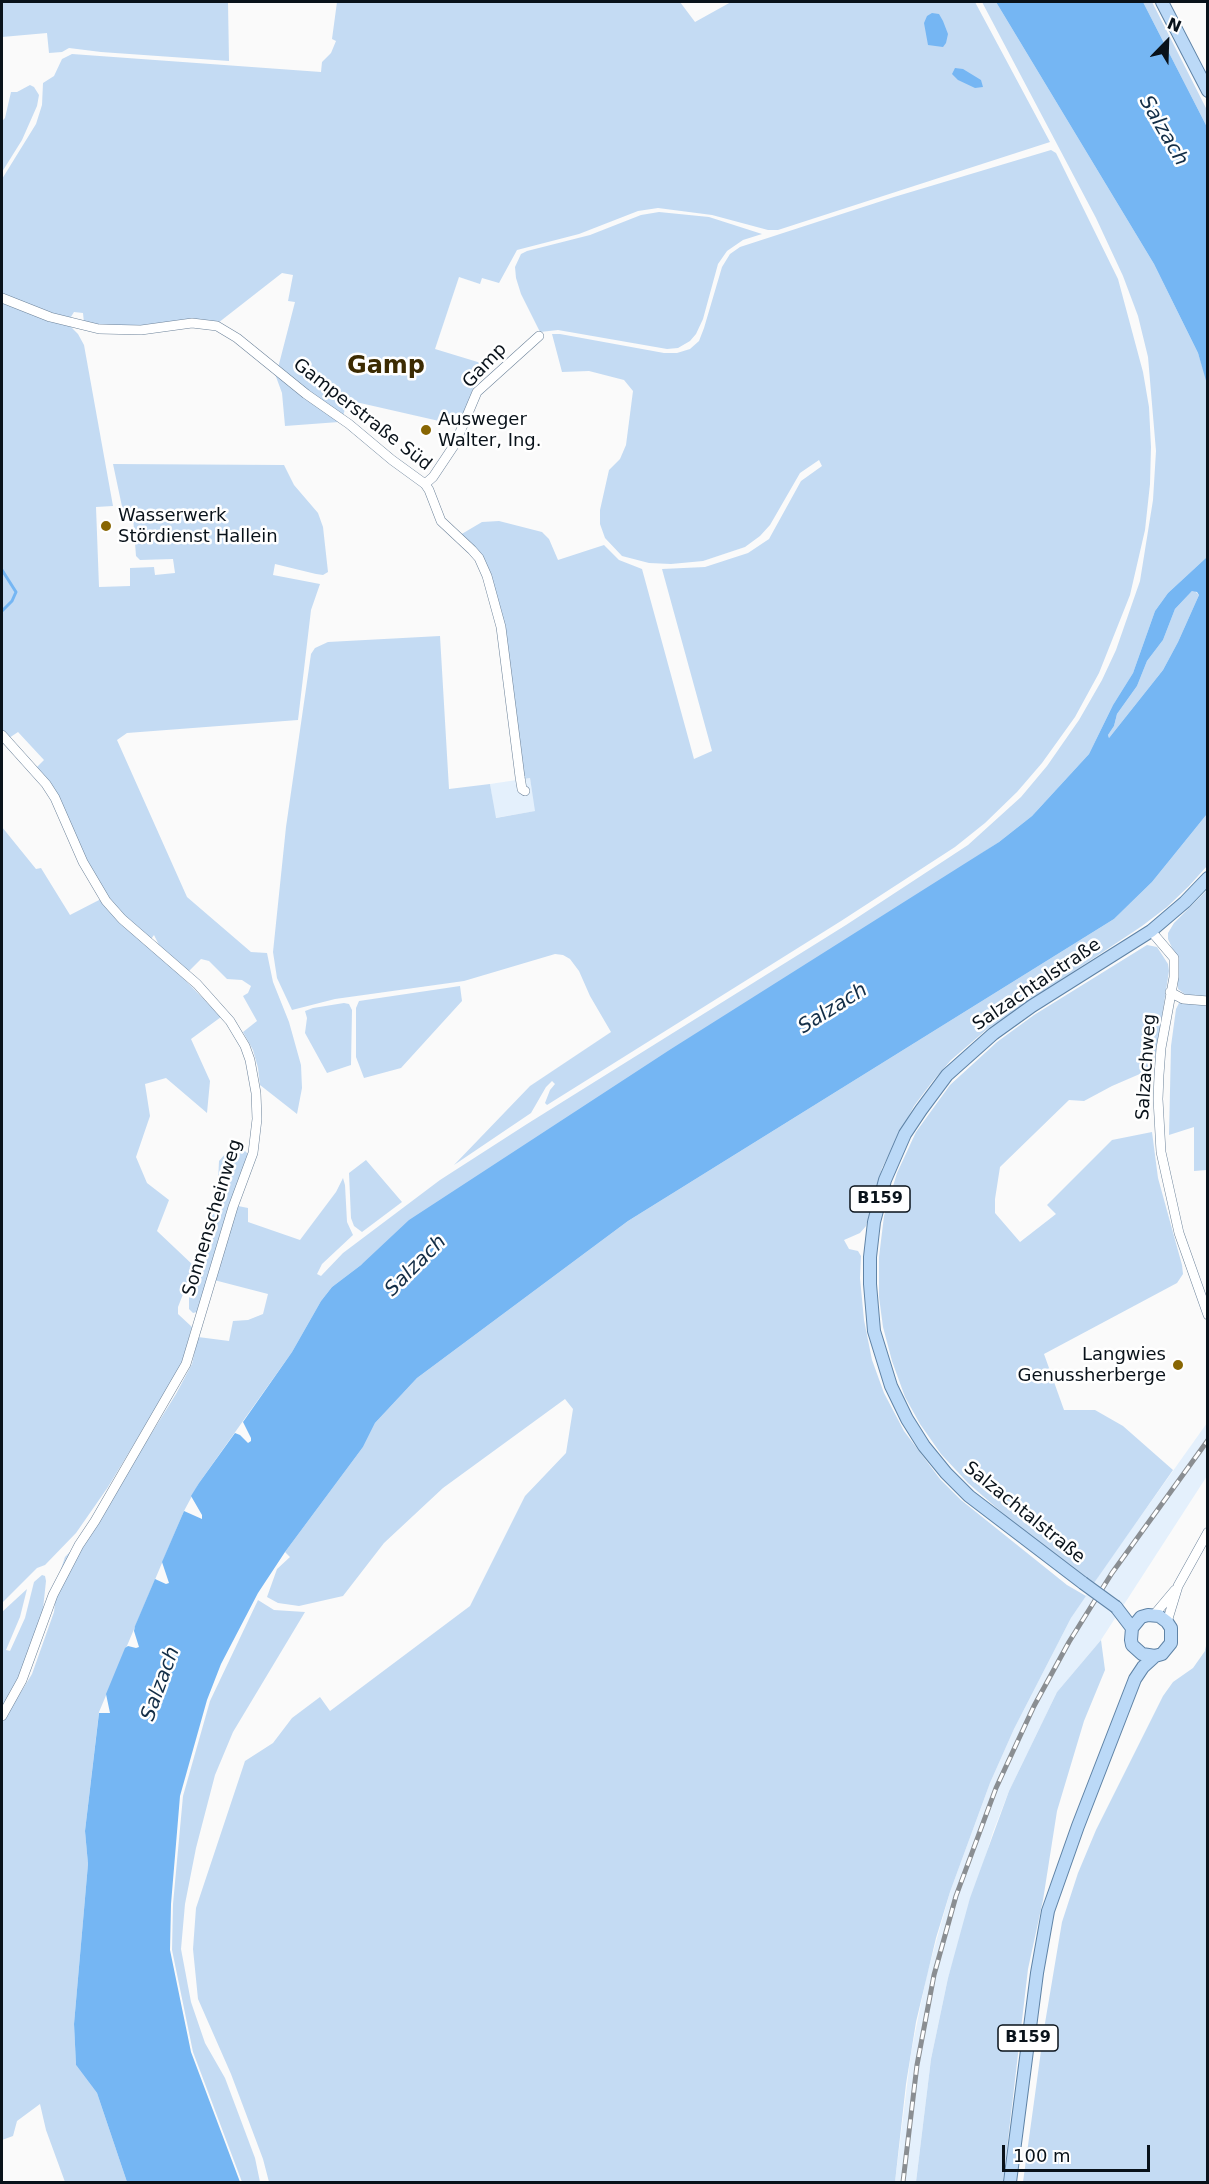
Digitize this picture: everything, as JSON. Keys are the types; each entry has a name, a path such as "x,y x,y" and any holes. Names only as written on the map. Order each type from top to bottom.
{"main road":[{"path":"1161,2 1208,91"},
{"name":"Salzachtalstraße","path":"1141,1617 1116,1607 1015,1533 969,1496 929,1453 907,1419 891,1386 874,1331 870,1284 872,1239 879,1202 895,1156 921,1110 947,1075 993,1034 1022,1013 1151,931 1185,902 1208,878"},
{"name":"Salzachtalstraße","path":"1116,1607 1132,1628"},
{"path":"1132,1628 1141,1617 1154,1615 1167,1622"},
{"name":"B159","path":"1010,2182 1037,1973 1048,1911 1135,1679 1143,1667 1167,1649 1171,1643 1171,1628 1167,1622"},
{"name":"B159","path":"1132,1628 1135,1679"},
{"path":"1132,1645 1142,1654 1155,1656"}],"street":[{"name":"Gamperstraße Süd","path":"2,298 50,318 99,329 141,330 192,322 217,326 237,338 306,394 350,424 395,463 424,484 429,490 441,521 479,558 487,576 501,627 520,777 522,789 525,791"},
{"name":"Gamp","path":"424,484 433,477 455,444 477,392 539,336"},
{"name":"Sonnenscheinweg","path":"2,735 46,784 55,798 83,862 106,902 122,919 197,984 238,1034 245,1046 254,1073 257,1119 253,1153 233,1207 186,1364 79,1545 53,1595 22,1680 2,1716"},
{"name":"Salzachweg","path":"1151,931 1174,958 1174,977 1161,1048 1158,1099 1161,1152 1170,1201 1179,1233 1208,1315"},
{"path":"1170,992 1183,999 1208,1001"},
{"path":"1154,1615 1178,1586 1208,1532"},
{"path":"1167,1622 1178,1586"}],"shaded area":[{"path":"2,2 228,2 229,61 69,48 62,52 49,53 47,33 2,37"},
{"path":"337,2 680,2 695,22 731,2 975,2 1050,142 778,230 768,230 712,215 658,208 638,211 579,234 517,250 499,283 482,278 480,284 459,277 435,349 481,363 461,426 347,400 343,417 278,368 295,302 288,301 293,275 282,273 218,323 187,320 131,327 84,323 83,313 74,312 69,320 2,295 2,179 36,124 42,105 43,83 54,76 62,59 72,54 321,72 322,62 331,53 336,41 332,39"},
{"path":"982,2 996,2 1154,264 1198,353 1208,384 1207,557 1168,593 1155,611 1133,673 1113,705 1089,754 1032,816 999,842 361,1265 332,1287 321,1301 292,1352 199,1483 184,1511 99,1712 85,1831 88,1864 74,2024 76,2065 97,2093 127,2182 65,2182 46,2130 40,2104 17,2121 13,2136 2,2140 2,1723 32,1674 54,1612 58,1578 65,1557 92,1529 176,1394 192,1364 198,1337 229,1341 233,1321 248,1320 263,1314 268,1294 214,1280 238,1206 248,1208 248,1222 300,1240 336,1192 343,1178 347,1222 353,1235 322,1264 317,1274 321,1276 343,1253 440,1180 846,925 968,845 1021,797 1047,766 1079,720 1116,650 1140,581 1153,500 1156,451 1148,357 1138,316 1123,276 1096,218"},
{"path":"1143,2 1152,2 1207,110 1207,127"},
{"path":"30,85 39,95 37,106 22,140 2,172 2,121 5,118 11,92 17,92"},
{"path":"1051,150 1056,153 1118,279 1143,372 1149,407 1151,447 1145,530 1130,595 1099,673 1075,717 1042,763 1017,792 985,823 955,847 547,1105 545,1103 555,1084 552,1081 531,1113 454,1165 530,1086 611,1032 590,996 579,971 570,959 555,954 464,981 335,999 292,1010 277,978 273,952 286,827 311,654 315,648 328,642 440,636 449,789 490,784 496,818 535,811 530,778 524,779 493,585 460,535 482,522 499,521 542,532 549,539 558,560 604,545 619,560 642,569 694,759 712,751 662,569 705,567 748,553 769,539 801,481 822,466 819,460 800,473 770,525 745,547 703,561 671,564 649,563 622,556 605,538 600,524 600,510 609,470 620,459 626,445 633,391 624,380 589,371 562,372 552,334 664,353 677,353 690,349 699,341 722,267 730,254 740,247 894,197"},
{"path":"659,212 709,217 762,234 743,240 727,251 718,264 703,319 690,341 678,348 667,349 558,330 540,332 521,294 516,278 515,267 521,254 590,235 641,215"},
{"path":"2,300 70,326 84,345 113,506 96,507 99,587 130,586 130,568 154,567 155,575 175,573 173,559 140,560 136,556 133,517 124,516 113,464 284,465 294,485 318,513 323,527 328,572 323,575 316,574 275,564 273,575 320,584 311,610 298,720 127,733 117,740 187,897 251,952 267,953 273,982 289,1022 301,1065 302,1088 297,1114 260,1085 253,1050 243,1032 257,1021 243,996 248,993 251,986 242,980 227,979 209,961 201,959 188,972 160,947 154,935 151,939 125,918 111,902 90,868 36,768 44,760 18,732 9,738 2,732"},
{"path":"275,374 339,422 285,426 282,393"},
{"path":"1192,591 1199,595 1163,670 1109,738 1108,735 1114,726 1117,714 1137,686 1147,661 1163,640 1175,609"},
{"path":"530,778 536,811 495,818 490,784"},
{"path":"1207,814 1207,866 1189,886 1142,926 986,1030 951,1060 932,1082 914,1106 882,1168 866,1226 860,1233 844,1240 849,1249 858,1251 861,1256 860,1278 864,1320 872,1360 884,1393 904,1431 940,1479 961,1500 1067,1585 1086,1596 1071,1618 1014,1729 990,1783 950,1892 936,1938 916,2022 906,2084 895,2182 269,2182 263,2159 231,2074 198,1999 193,1949 196,1908 245,1761 273,1743 292,1718 320,1697 330,1711 470,1606 525,1496 566,1453 573,1409 565,1399 443,1488 384,1543 343,1596 299,1606 278,1603 267,1597 277,1569 290,1557 285,1552 363,1447 375,1423 417,1378 628,1221 1114,919 1152,882"},
{"path":"2,827 36,869 41,868 70,915 101,899 221,1017 191,1039 210,1081 207,1113 166,1078 145,1084 150,1116 136,1157 147,1183 169,1200 157,1231 194,1266 178,1307 178,1314 192,1327 181,1366 108,1487 76,1533 45,1565 37,1568 2,1603"},
{"path":"1207,890 1208,995 1205,997 1186,995 1178,989 1178,961 1168,939 1168,933 1174,923"},
{"path":"1147,945 1157,947 1168,964 1169,971 1156,1054 1149,1070 1084,1101 1069,1100 1000,1167 995,1199 995,1213 1020,1242 1056,1214 1047,1205 1112,1140 1152,1132 1158,1178 1183,1274 1177,1283 1044,1354 1064,1410 1095,1410 1123,1426 1173,1470 1094,1583 1007,1517 968,1483 941,1454 920,1424 905,1397 883,1327 879,1297 879,1257 884,1216 897,1173 916,1132 950,1085 997,1042 1034,1015"},
{"path":"460,986 462,1001 401,1068 364,1078 356,1057 356,1008 359,1001"},
{"path":"1179,1003 1207,1005 1207,1170 1194,1171 1194,1127 1169,1135 1171,1046 1176,1009"},
{"path":"349,1004 352,1010 351,1065 327,1073 305,1033 307,1018 305,1011"},
{"path":"232,1146 248,1154 197,1312 193,1313 189,1309 189,1298 206,1248 212,1211 217,1204 219,1161"},
{"path":"366,1160 402,1202 362,1232 354,1226 351,1218 349,1173"},
{"path":"1207,1423 1207,1476 1101,1640 1057,1692 1009,1791 993,1832 948,1978 931,2059 916,2182 895,2182 911,2053 927,1974 950,1892 990,1783 1014,1729 1071,1618"},
{"path":"42,1575 45,1576 46,1581 42,1618 22,1671 2,1708 2,1612 27,1589 20,1617 6,1650 10,1651 25,1618 34,1582"},
{"path":"258,1600 274,1610 305,1612 233,1732 215,1775 196,1848 185,1904 181,1949 191,2002 205,2043 225,2078 255,2158 260,2182 242,2182 193,2052 172,1950 173,1904 183,1796 210,1701"},
{"path":"1101,1640 1105,1670 1084,1721 1057,1811 1043,1900 1028,1969 1003,2182 916,2182 931,2059 948,1978 970,1898 1009,1791 1057,1692"},
{"path":"1207,1641 1207,2182 1023,2182 1044,2029 1062,1922 1078,1873 1096,1830 1163,1696 1173,1682 1193,1668 1205,1651"}],"water":[{"name":"Salzach","path":"996,2 1143,2 1207,127 1207,384 1198,353 1154,264"},
{"path":"932,13 939,14 948,34 943,47 928,45 924,23 927,16"},
{"path":"955,68 963,69 981,80 983,87 975,88 958,80 952,74"},
{"name":"Salzach","path":"1207,557 1207,814 1152,882 1114,919 628,1221 417,1378 375,1423 363,1447 285,1552 258,1593 221,1664 207,1700 180,1796 171,1904 170,1950 191,2052 240,2182 127,2182 97,2093 76,2065 74,2024 88,1864 85,1831 99,1713 110,1713 106,1694 125,1648 139,1647 134,1631 135,1626 155,1579 169,1583 162,1562 184,1511 202,1519 191,1496 199,1483 235,1433 248,1443 251,1441 243,1422 292,1352 321,1301 332,1287 361,1265 409,1220 671,1049 999,842 1032,816 1089,754 1113,705 1133,673 1155,611 1168,593","holes":["1192,591 1199,595 1163,670 1109,738 1108,735 1114,726 1117,714 1137,686 1147,661 1163,640 1175,609"]}],"waterway":[{"path":"2,570 16,592 12,601 2,611"}],"railway":[{"path":"903,2182 917,2065 934,1975 956,1896 996,1788 1034,1706 1069,1642 1112,1573 1208,1440"}],"place":[{"name":"Ausweger Walter, Ing.","path":"426,430"},
{"name":"Wasserwerk Stördienst Hallein","path":"106,526"},
{"name":"Langwies Genussherberge","path":"1178,1365"}],"district":[{"name":"Gamp","path":"386,367"}]}
